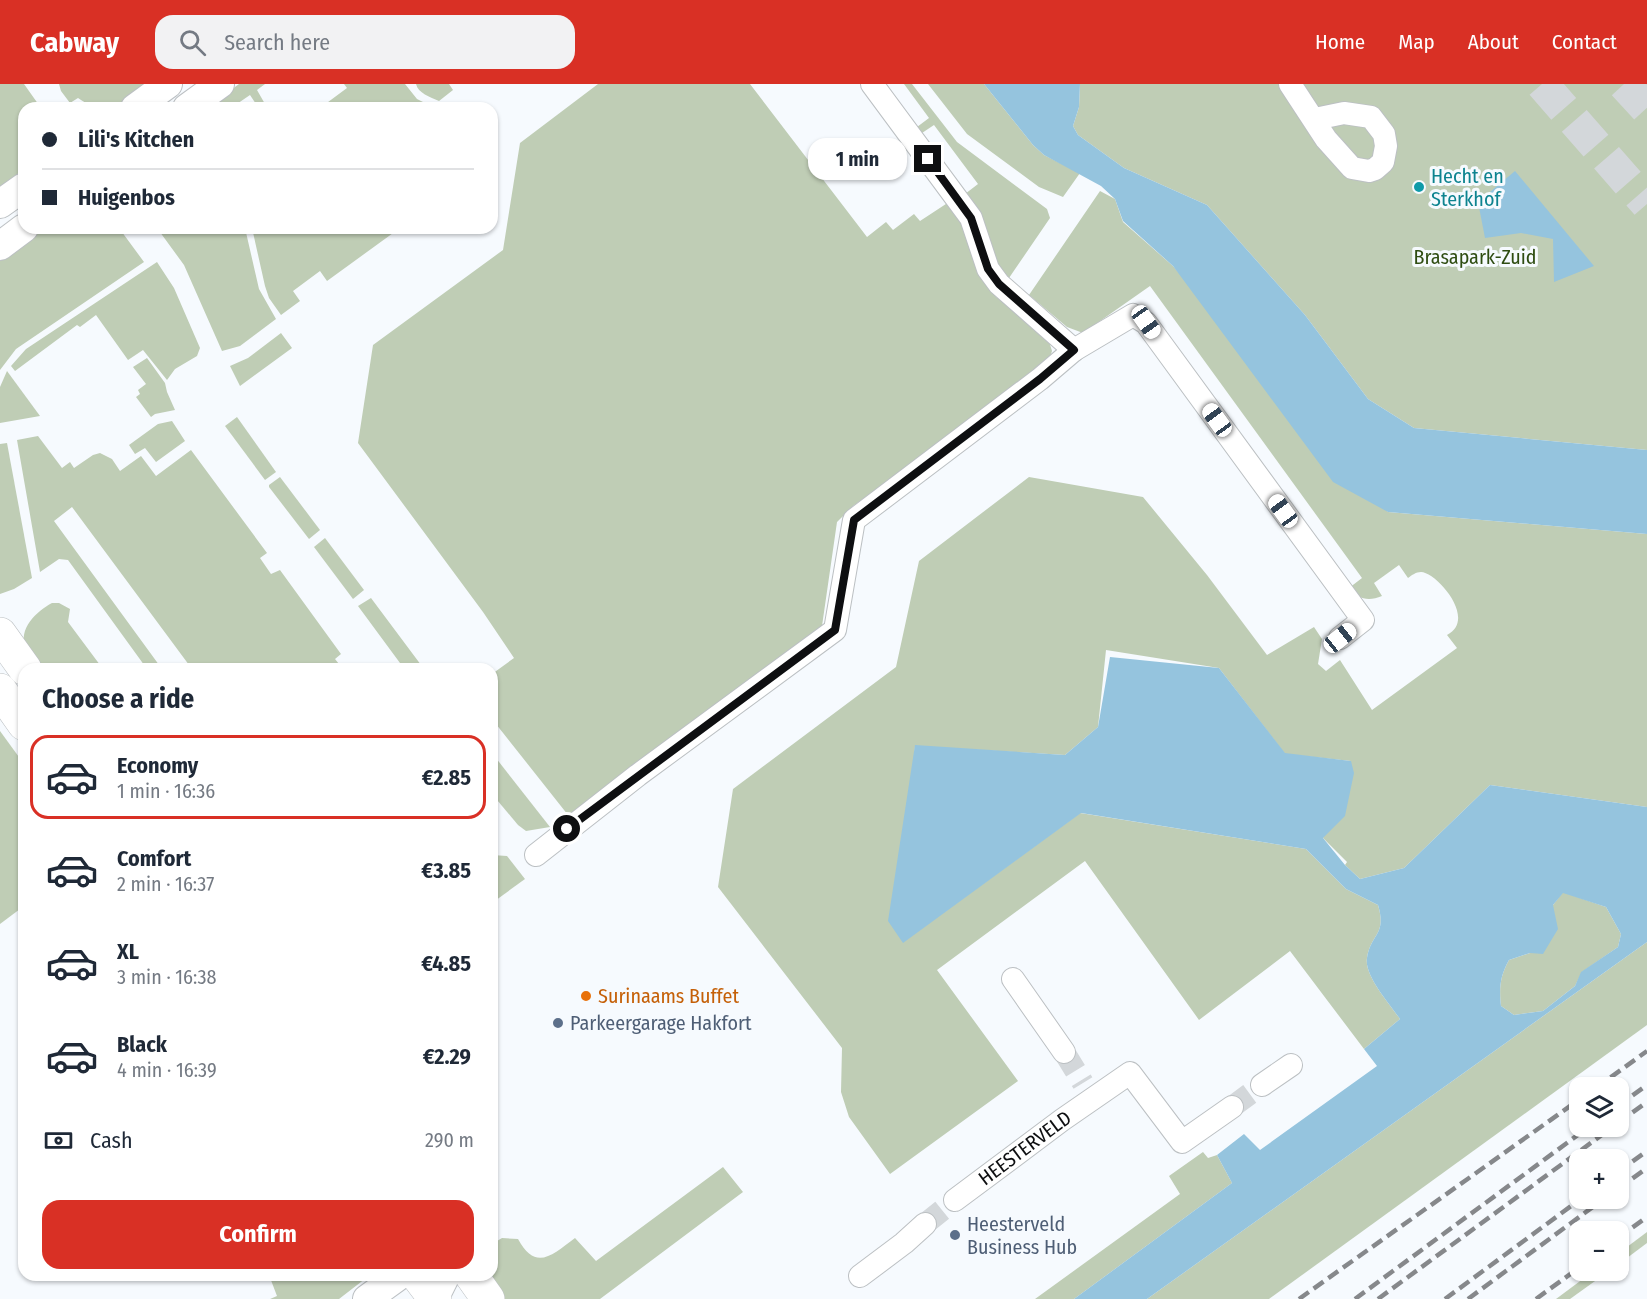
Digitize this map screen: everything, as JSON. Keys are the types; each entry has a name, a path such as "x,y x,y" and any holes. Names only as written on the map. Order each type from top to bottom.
{"main road":[{"path":"0,634 21,663"},
{"path":"0,690 18,716"},
{"path":"421,1281 434,1299"},
{"path":"475,1281 488,1299"}],"street":[{"path":"143,102 168,84"},
{"path":"195,102 220,84"},
{"path":"872,84 971,218 988,269 999,284 1074,350"},
{"path":"1290,84 1315,119"},
{"path":"0,204 18,191"},
{"path":"0,246 18,232"},
{"path":"536,855 638,775 835,630 854,520 1040,379 1074,350 1133,315 1146,322 1363,620 1340,638"},
{"path":"1013,980 1064,1052"},
{"path":"1262,1085 1290,1065"},
{"name":"HEESTERVELD","path":"955,1200 1089,1091 1130,1073 1182,1142 1232,1107"},
{"path":"860,1276 925,1224"},
{"path":"367,1299 392,1281"},
{"path":"434,1299 443,1281"}],"green space":[{"path":"0,84 24,84 37,102 18,102 18,174 0,187"},
{"path":"59,84 148,84 124,102 84,102 78,98 69,102"},
{"path":"239,84 265,84 257,90 264,102 255,102 250,95 240,102 215,102"},
{"path":"344,84 405,84 417,99 423,102 328,102 347,88"},
{"path":"416,84 449,84 453,90 439,101 422,92"},
{"path":"598,84 750,84 867,237 886,222 893,230 914,214 920,221 949,202 963,223 982,275 996,297 1010,305 1048,338 1052,351 1047,366 853,506 837,522 822,626 812,637 568,815 498,727 498,670 514,658 483,612 358,443 373,345 503,250 520,143"},
{"path":"904,84 912,84 957,142 1047,209 1050,218 1009,278 997,265 965,194 978,184 934,125 922,133 917,127 929,118"},
{"path":"928,84 984,84 1033,145 1044,155 1080,173 1063,197 1039,187 967,134"},
{"name":"Brasapark-Zuid","path":"1080,84 1647,84 1647,450 1414,428 1368,399 1305,315 1207,205 1124,168 1078,135 1073,126 1079,107"},
{"path":"1100,191 1115,199 1123,222 1173,266 1388,512 1647,534 1647,807 1490,785 1404,868 1360,879 1323,838 1351,761 1285,754 1219,668 1106,650 1098,727 1065,755 915,746 903,942 1080,813 1306,849 1346,889 1378,905 1380,928 1369,950 1367,965 1373,981 1400,1019 1364,1049 1290,951 1199,1020 1085,861 937,970 1018,1081 890,1174 849,1117 841,1092 842,1048 718,887 733,789 896,667 919,561 1029,477 1143,497 1207,575 1267,655 1314,627 1322,639 1318,664 1326,671 1340,660 1372,710 1457,648 1447,635 1455,628 1458,618 1456,608 1444,588 1428,574 1419,572 1408,578 1399,565 1374,583 1382,596 1372,599 1360,597 1349,588 1362,578 1150,286 1083,333 1067,327 1029,295"},
{"path":"36,234 123,234 144,262 16,349 0,370 0,261"},
{"path":"161,234 246,234 259,289 276,319 240,346 222,351 184,265"},
{"path":"253,234 392,234 327,281 320,271 293,291 300,301 281,315 269,298"},
{"path":"157,262 174,288 200,348 197,356 175,369 167,380 143,350 128,360 96,315 80,327 77,325 15,371 11,366 26,349"},
{"path":"281,333 292,348 240,386 230,366 248,358"},
{"path":"147,358 165,383 175,410 151,417 136,397 140,394 138,390 146,384 133,367"},
{"path":"7,371 40,416 0,423 0,387"},
{"path":"237,417 276,472 265,480 225,426"},
{"path":"172,421 185,441 156,462 145,448 135,454 129,445 158,424"},
{"path":"38,436 62,468 70,462 74,468 100,453 112,459 120,471 141,456 156,476 191,450 267,553 260,558 271,574 280,570 341,654 335,659 338,663 188,663 72,507 54,521 158,663 143,663 68,560 59,559 40,572 17,440"},
{"path":"7,443 32,578 0,594 0,444"},
{"path":"280,477 320,530 309,539 269,487"},
{"path":"325,538 364,590 353,599 314,547"},
{"path":"371,598 420,663 400,663 358,606"},
{"path":"52,603 59,603 70,609 68,622 99,663 35,663 26,649 24,634 30,622"},
{"path":"0,731 18,756 18,910 0,924"},
{"path":"498,761 550,827 526,831 498,801"},
{"path":"498,855 507,856 525,879 498,899"},
{"path":"1563,892 1606,907 1621,934 1618,947 1582,972 1575,986 1543,1011 1514,1015 1501,1006 1500,988 1504,971 1509,960 1530,953 1553,905"},
{"path":"1647,942 1647,1025 1575,1077 1569,1077 1569,1082 1269,1299 1147,1299"},
{"path":"1203,1152 1208,1158 1217,1155 1232,1183 1074,1299 1035,1299 1180,1194 1169,1176"},
{"path":"723,1167 743,1192 600,1299 502,1299 488,1281 498,1281 498,1240 502,1238 518,1239 531,1255 538,1258 552,1254 575,1238 596,1261"},
{"path":"1647,1232 1647,1243 1629,1256 1629,1246"},
{"path":"271,1281 362,1281 339,1299 270,1299 277,1296"},
{"path":"1580,1281 1595,1281 1570,1299 1556,1299"}],"water":[{"path":"984,84 1080,84 1079,107 1073,126 1078,135 1124,168 1207,205 1305,315 1368,399 1414,428 1647,450 1647,534 1388,512 1333,482 1173,266 1123,221 1115,199 1101,186 1044,155 1033,145"},
{"path":"1515,171 1594,266 1554,282 1553,239 1521,233 1485,238 1478,202"},
{"path":"1110,657 1219,668 1285,753 1351,761 1354,773 1345,816 1323,838 1360,879 1404,868 1490,785 1647,807 1647,942 1147,1299 1074,1299 1232,1183 1217,1155 1244,1134 1260,1150 1377,1066 1364,1049 1400,1019 1373,981 1367,965 1369,950 1380,928 1378,905 1346,889 1306,849 1081,813 903,943 888,921 915,745 1065,755 1098,727","holes":["1563,893 1606,907 1621,934 1618,947 1581,972 1575,986 1543,1011 1514,1015 1501,1006 1501,982 1509,960 1530,953 1543,954 1558,929 1553,905"]}],"tunnel":[{"path":"1542,84 1647,204"},
{"path":"1624,84 1647,109"},
{"path":"1064,1052 1083,1083"},
{"path":"1232,1107 1262,1085"},
{"path":"925,1224 955,1200"}],"railway":[{"path":"1611,1077 1647,1051"},
{"path":"1629,1098 1647,1085"},
{"path":"1629,1115 1647,1102"},
{"path":"1299,1299 1569,1107"},
{"path":"1355,1299 1575,1137"},
{"path":"1378,1299 1599,1137"},
{"path":"1629,1164 1647,1151"},
{"path":"1629,1181 1647,1168"},
{"path":"1445,1299 1569,1208"},
{"path":"1468,1299 1590,1209"},
{"path":"1629,1230 1647,1217"},
{"path":"1536,1299 1569,1275"}],"place":[{"name":"Hecht en Sterkhof","path":"1419,187"},
{"name":"Surinaams Buffet","path":"586,996"},
{"name":"Parkeergarage Hakfort","path":"558,1023"},
{"name":"Heesterveld Business Hub","path":"955,1235"}],"route":[{"path":"567,829 835,630 854,520 1040,379 1074,350 1016,296 999,284 988,269 971,218 928,159"}]}
